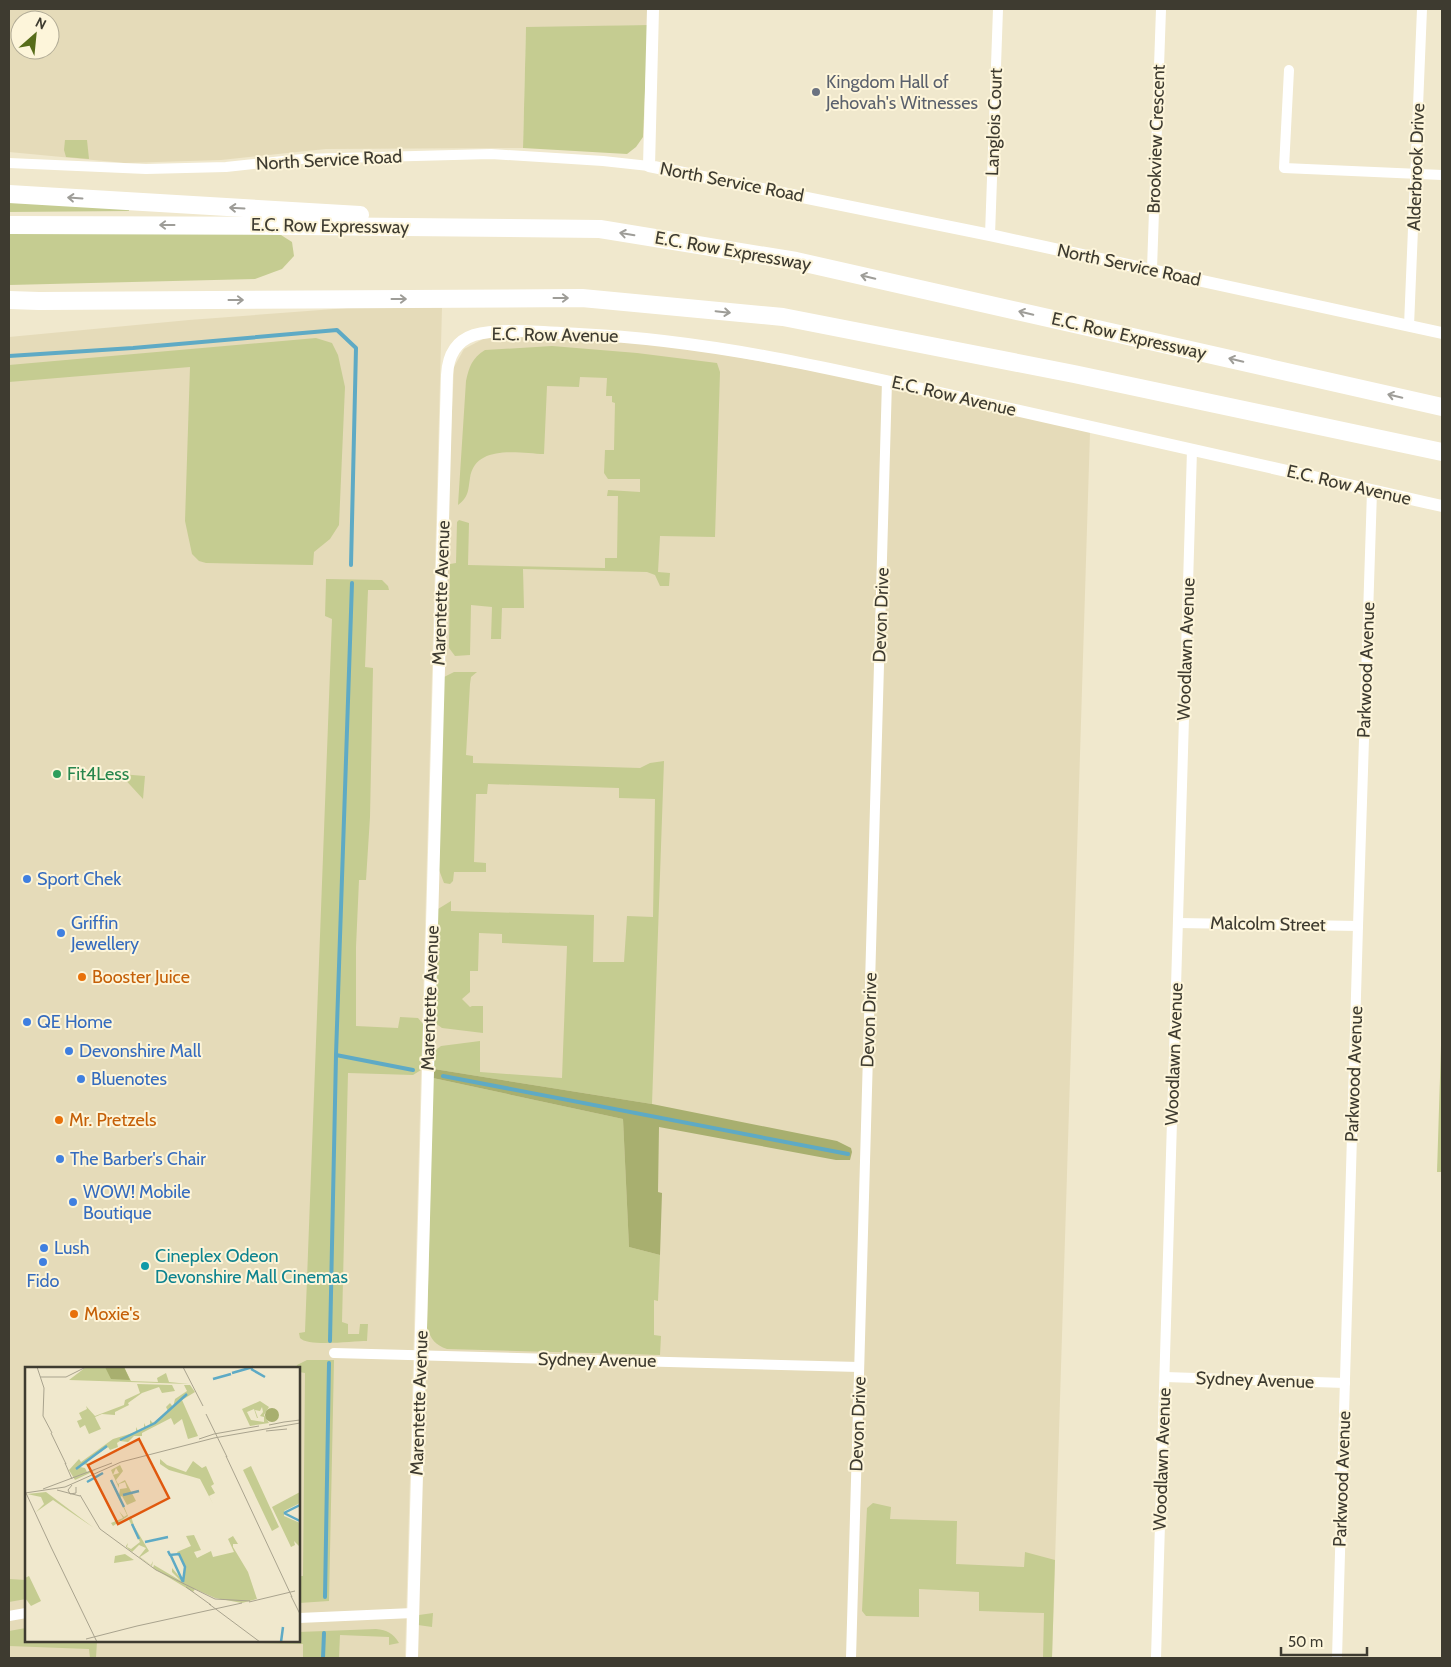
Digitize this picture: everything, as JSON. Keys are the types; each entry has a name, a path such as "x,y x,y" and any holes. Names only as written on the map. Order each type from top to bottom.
{"highway":[{"path":"9,194 600,229"},
{"name":"E.C. Row Expressway","path":"9,225 600,229 796,261 1442,407"},
{"path":"9,300 39,302 582,298 783,318 1074,374 1442,452"},
{"path":"9,313 188,300"}],"street":[{"path":"649,166 653,9"},
{"name":"Langlois Court","path":"990,235 998,9"},
{"name":"Brookview Crescent","path":"1152,269 1161,9"},
{"name":"Alderbrook Drive","path":"1409,326 1422,9"},
{"path":"1289,70 1284,168 1442,175"},
{"name":"North Service Road","path":"9,163 146,170 226,167 302,159 491,154 603,161 649,166 1152,269 1442,333"},
{"name":"E.C. Row Avenue","path":"461,342 474,335 511,331 624,336 729,350 887,381 1442,506"},
{"name":"Marentette Avenue","path":"412,1658 447,375 448,363 453,350 461,342"},
{"name":"Devon Drive","path":"851,1658 887,381"},
{"name":"Woodlawn Avenue","path":"1156,1658 1192,450"},
{"name":"Parkwood Avenue","path":"1337,1658 1372,491"},
{"name":"Malcolm Street","path":"1178,923 1358,926"},
{"name":"Sydney Avenue","path":"334,1353 859,1367"},
{"name":"Sydney Avenue","path":"1165,1377 1345,1383"},
{"path":"9,1616 25,1613"},
{"path":"300,1618 413,1613"}],"shaded area":[{"path":"9,9 648,9 648,25 526,28 523,148 326,149 221,160 125,163 9,152"},
{"path":"361,307 442,308 405,1658 9,1658 9,337 189,320"},
{"path":"516,336 590,338 694,349 862,380 1090,432 1052,1658 417,1658 448,501 454,367 464,349 485,338"}],"green space":[{"path":"648,25 643,137 636,147 627,154 523,148 526,27"},
{"path":"65,140 87,140 89,159 66,157 64,150"},
{"path":"9,199 129,207 129,211 9,212"},
{"path":"9,232 214,232 281,235 292,242 294,256 282,269 255,279 9,285"},
{"path":"316,338 332,343 338,355 345,387 339,525 330,539 314,552 313,565 206,563 199,561 192,554 185,521 190,367 9,382 9,365"},
{"path":"552,346 637,353 717,363 720,372 715,537 660,536 658,572 670,573 669,586 660,586 655,575 647,572 523,569 524,608 502,608 501,639 491,639 492,607 471,605 470,655 455,656 449,648 450,564 456,563 457,522 459,520 469,523 468,565 605,568 605,558 617,558 618,496 607,496 608,490 640,492 640,479 608,479 604,473 605,450 614,450 615,403 612,402 612,396 606,396 607,378 580,377 579,387 547,386 544,454 500,453 489,455 480,460 474,467 466,496 458,505 466,381 472,363 485,350"},
{"path":"326,579 382,580 389,590 368,590 365,667 373,668 370,817 366,880 359,880 356,947 356,1026 398,1028 400,1017 418,1018 423,1024 421,1070 413,1075 348,1073 342,1322 348,1324 348,1334 359,1334 360,1324 368,1324 367,1341 321,1343 305,1341 300,1338 299,1333 305,1332 332,619 325,616"},
{"path":"454,672 477,672 471,677 470,684 466,755 473,756 473,763 640,768 650,763 664,761 652,1104 434,1069 434,1051 441,1046 480,1041 480,1072 562,1078 567,946 502,943 502,934 479,933 478,971 470,971 470,992 462,999 470,1007 483,1006 483,1033 442,1028 435,1023 438,909 451,901 451,911 594,915 593,962 624,962 627,916 653,917 655,799 619,798 619,788 488,784 487,794 476,794 474,862 486,863 486,872 454,872 453,881 450,884 444,883 439,870 444,677"},
{"path":"120,774 145,776 143,799"},
{"path":"1442,1014 1442,1172 1437,1172"},
{"path":"434,1069 652,1104 837,1141 851,1148 852,1152 850,1160 836,1160 659,1127 658,1192 662,1193 660,1255 629,1247 623,1119 433,1078"},
{"path":"433,1078 623,1119 629,1247 660,1255 658,1301 654,1300 654,1335 661,1336 660,1355 447,1349 439,1346 434,1341 427,1328"},
{"path":"307,1360 334,1360 329,1601 300,1603 300,1576 303,1576 305,1373 300,1372 300,1367 296,1367"},
{"path":"873,1503 891,1507 890,1519 957,1521 956,1564 1024,1567 1025,1552 1055,1560 1052,1658 1043,1658 1044,1613 979,1611 979,1592 919,1589 919,1617 866,1616 862,1611 867,1508"},
{"path":"9,1579 25,1580 25,1599 9,1602"},
{"path":"433,1613 432,1627 418,1625 419,1615"},
{"path":"25,1628 25,1642 97,1642 96,1658 90,1658 89,1649 9,1646 9,1631"},
{"path":"376,1629 389,1633 399,1643 389,1645 389,1637 340,1635 339,1658 303,1658 303,1644 202,1642 300,1642 300,1632"}],"waterway":[{"path":"9,356 133,348 337,330 356,348 351,565"},
{"path":"330,1341 336,1055 352,583"},
{"path":"336,1055 413,1070"},
{"path":"443,1076 848,1154"},
{"path":"325,1597 329,1363"},
{"path":"323,1658 324,1633"}],"place":[{"name":"Kingdom Hall of Jehovah's Witnesses","path":"816,92"},
{"name":"Fit4Less","path":"57,774"},
{"name":"Sport Chek","path":"27,879"},
{"name":"Griffin Jewellery","path":"61,933"},
{"name":"Booster Juice","path":"82,977"},
{"name":"QE Home","path":"27,1022"},
{"name":"Devonshire Mall","path":"69,1051"},
{"name":"Bluenotes","path":"81,1079"},
{"name":"Mr. Pretzels","path":"59,1120"},
{"name":"The Barber's Chair","path":"60,1159"},
{"name":"WOW! Mobile Boutique","path":"73,1202"},
{"name":"Lush","path":"44,1248"},
{"name":"Fido","path":"43,1262"},
{"name":"Cineplex Odeon Devonshire Mall Cinemas","path":"145,1266"},
{"name":"Moxie's","path":"74,1314"}]}
